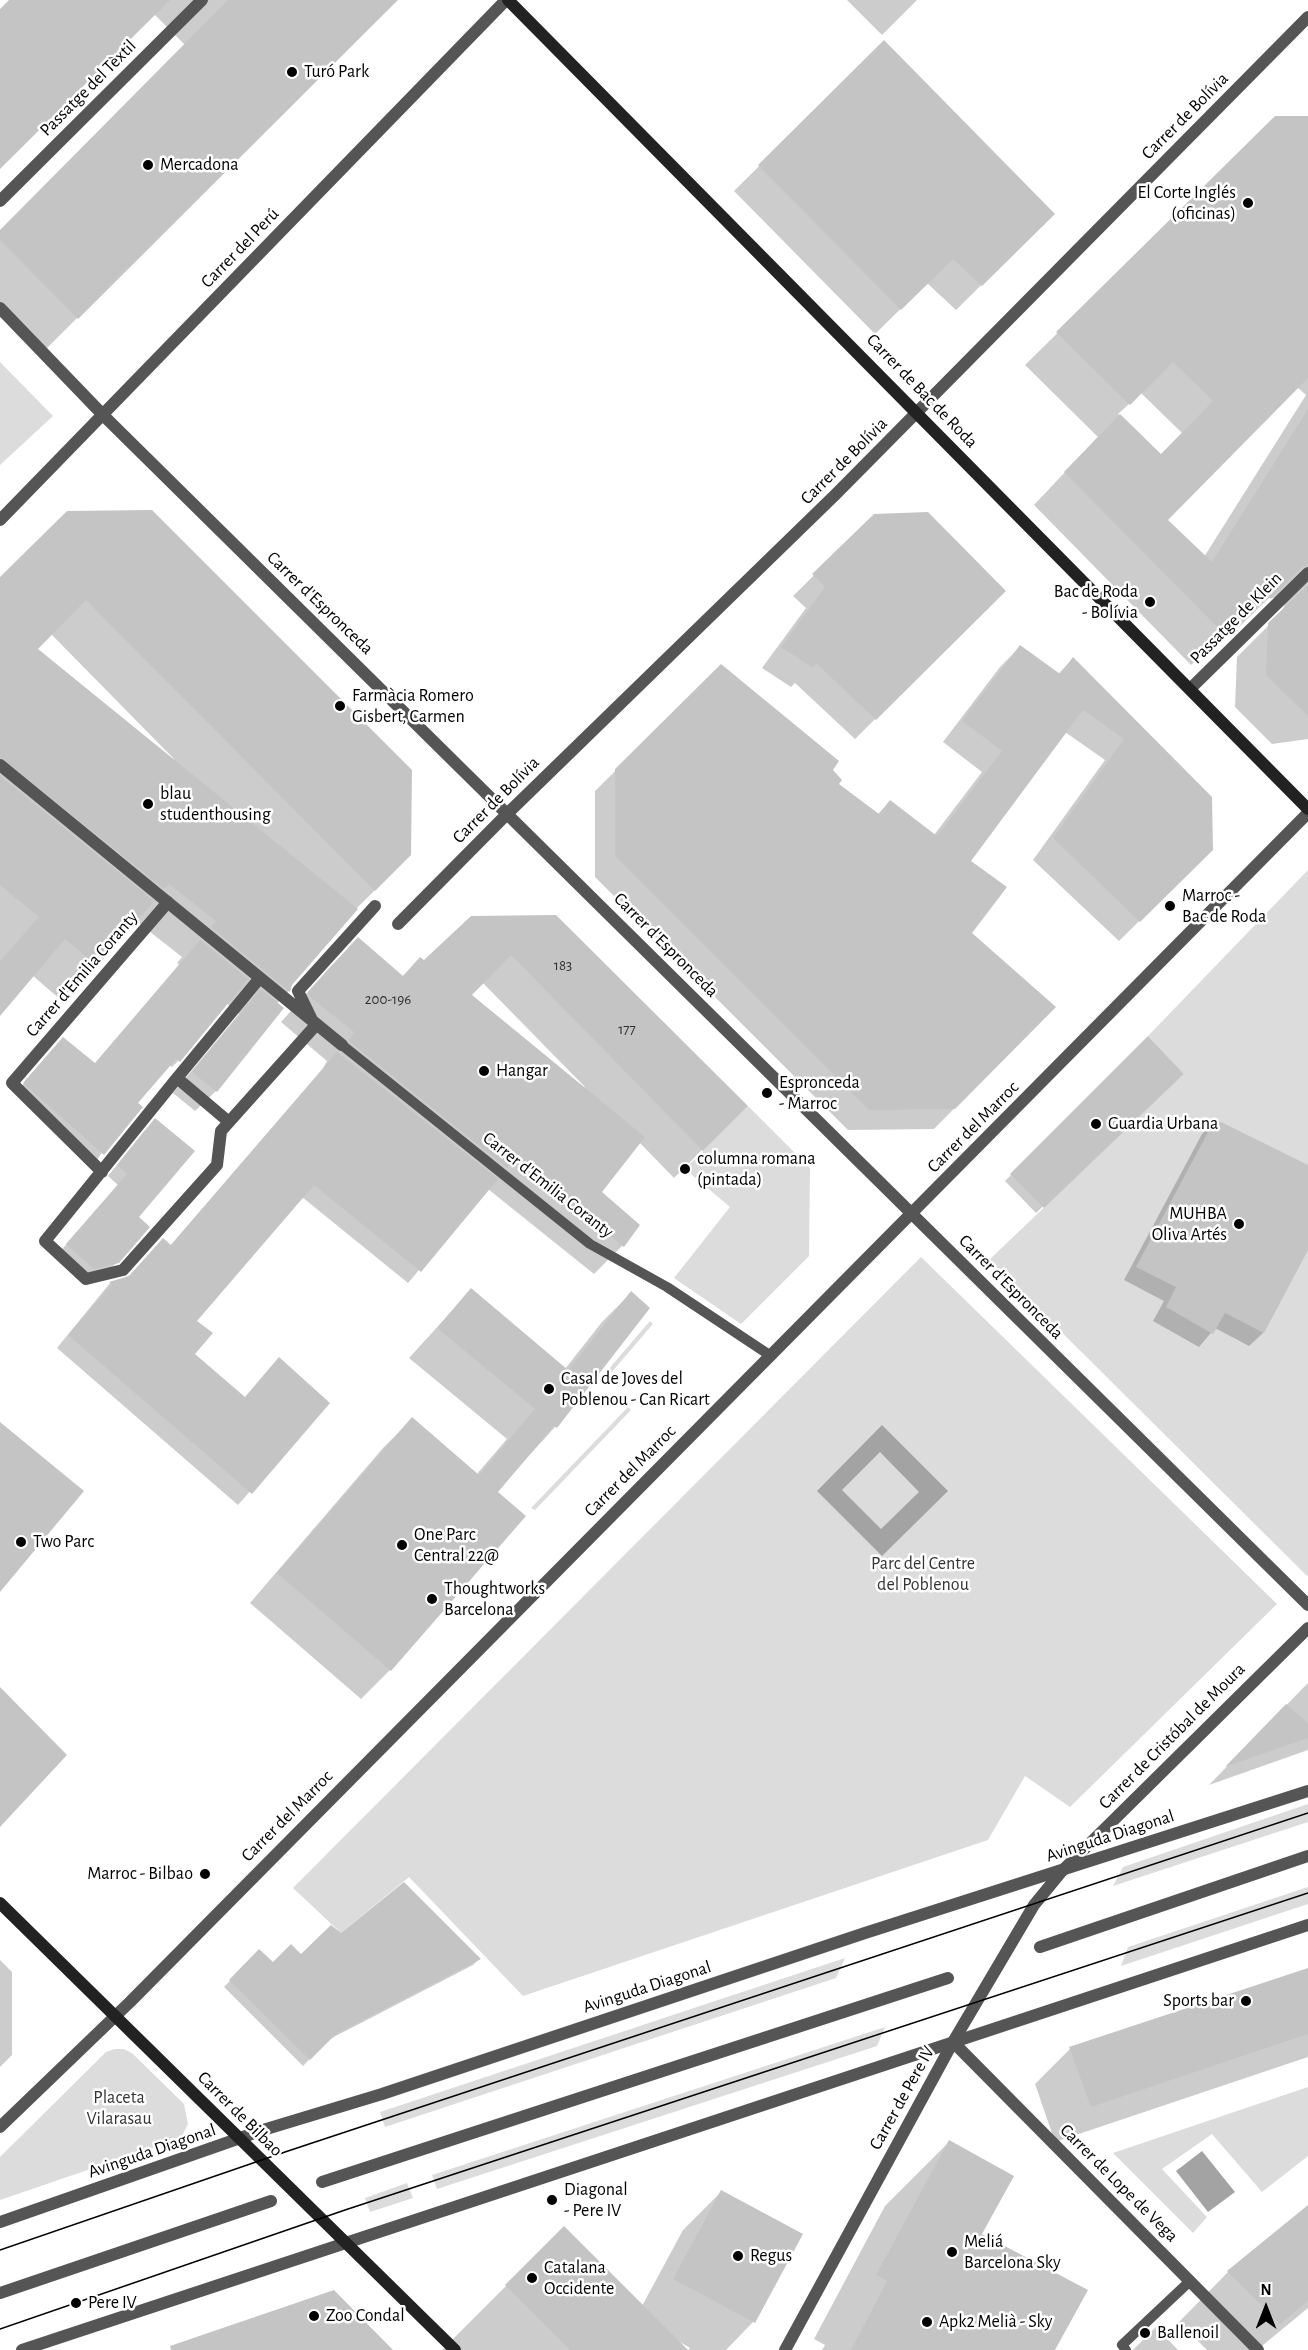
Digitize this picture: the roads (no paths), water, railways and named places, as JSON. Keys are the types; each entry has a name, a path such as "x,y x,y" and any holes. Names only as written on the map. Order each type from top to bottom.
{"main road":[{"name":"Carrer de Bac de Roda","path":"507,0 1308,811"},
{"name":"Carrer de Bilbao","path":"0,1903 455,2350"}],"street":[{"name":"Passatge del Tèxtil","path":"0,201 202,0"},
{"name":"Carrer del Perú","path":"0,520 104,416 507,0"},
{"name":"Carrer de Bolívia","path":"398,924 508,813 836,495 1308,17"},
{"name":"Carrer d'Espronceda","path":"0,308 104,416 1308,1605"},
{"name":"Passatge de Klein","path":"1190,689 1308,573"},
{"name":"Carrer d'Emilia Coranty","path":"0,765 342,1046"},
{"name":"Carrer del Marroc","path":"0,2127 116,2015 771,1356 1308,811"},
{"name":"Carrer d'Emilia Coranty","path":"102,1172 12,1083 168,902"},
{"name":"Carrer d'Emilia Coranty","path":"315,1026 298,991 375,906"},
{"path":"259,979 45,1241 86,1279 123,1270 217,1165 222,1131 315,1026"},
{"path":"177,1078 229,1122"},
{"name":"Carrer de Cristóbal de Moura","path":"1062,1871 1308,1628"},
{"name":"Avinguda Diagonal","path":"0,2222 239,2139 1308,1791"},
{"path":"1040,1947 1308,1856"},
{"name":"Carrer de Pere IV","path":"785,2350 953,2042 1034,1905 1062,1871"},
{"path":"22,2350 1308,1924"},
{"path":"322,2182 948,1978"},
{"name":"Carrer de Lope de Vega","path":"953,2042 1190,2281 1253,2348"},
{"path":"0,2293 272,2201"}],"lane":[{"name":"Carrer d'Emilia Coranty","path":"342,1046 590,1244 668,1287 771,1356"},
{"path":"1126,2350 1122,2346 1190,2281"}],"tram line":[{"path":"0,2250 285,2152 1308,1813"},
{"path":"0,2329 345,2210 1308,1893"}],"place":[{"name":"Turó Park","path":"292,72"},
{"name":"Mercadona","path":"148,165"},
{"name":"El Corte Inglés (oficinas)","path":"1248,203"},
{"name":"Bac de Roda - Bolívia","path":"1150,602"},
{"name":"Farmàcia Romero Gisbert, Carmen","path":"340,706"},
{"name":"blau studenthousing","path":"148,804"},
{"name":"Marroc - Bac de Roda","path":"1170,906"},
{"name":"Hangar","path":"484,1071"},
{"name":"Espronceda - Marroc","path":"767,1093"},
{"name":"Guardia Urbana","path":"1096,1124"},
{"name":"columna romana (pintada)","path":"685,1169"},
{"name":"MUHBA Oliva Artés","path":"1239,1224"},
{"name":"Casal de Joves del Poblenou - Can Ricart","path":"549,1389"},
{"name":"Two Parc","path":"21,1542"},
{"name":"One Parc Central 22@","path":"402,1545"},
{"name":"Thoughtworks Barcelona","path":"432,1599"},
{"name":"Marroc - Bilbao","path":"205,1874"},
{"name":"Sports bar","path":"1246,2001"},
{"name":"Diagonal - Pere IV","path":"552,2200"},
{"name":"Meliá Barcelona Sky","path":"952,2252"},
{"name":"Regus","path":"738,2256"},
{"name":"Catalana Occidente","path":"532,2278"},
{"name":"Pere IV","path":"76,2303"},
{"name":"Zoo Condal","path":"314,2316"},
{"name":"Apk2 Melià - Sky","path":"927,2322"},
{"name":"Ballenoil","path":"1145,2333"}],"park label":[{"name":"Parc del Centre del Poblenou","path":"923,1574"},
{"name":"Placeta Vilarasau","path":"119,2108"}]}
